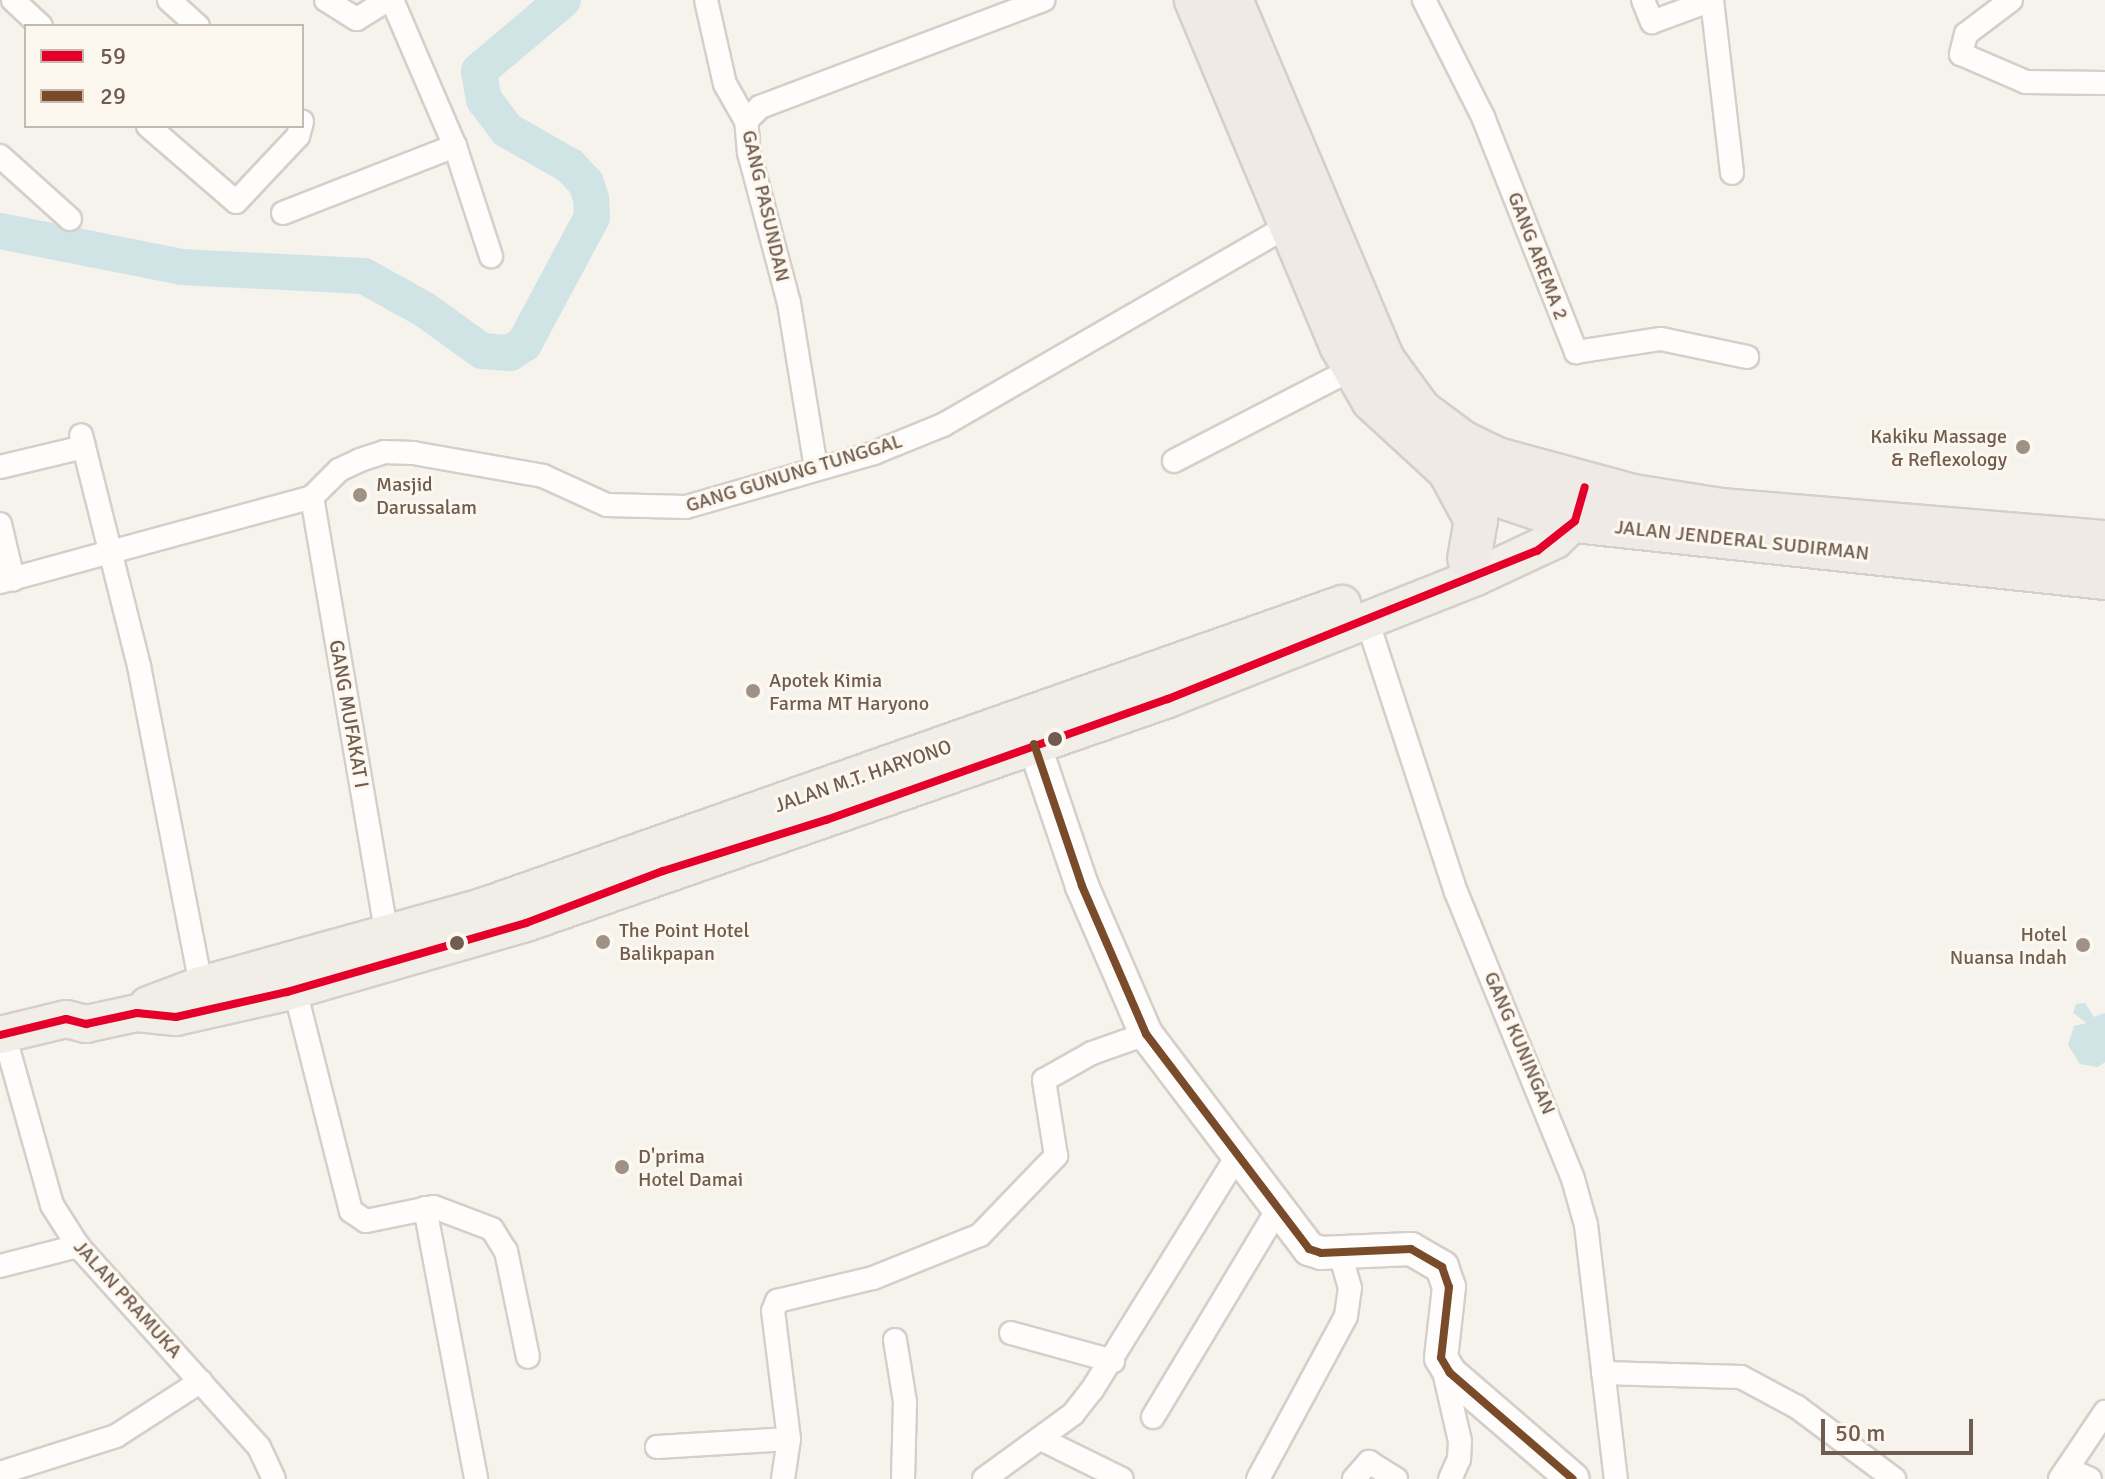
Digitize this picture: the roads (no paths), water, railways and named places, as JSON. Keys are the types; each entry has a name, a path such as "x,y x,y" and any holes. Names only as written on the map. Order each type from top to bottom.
{"highway":[{"name":"JALAN JENDERAL SUDIRMAN","path":"1196,0 1354,368 1373,400 1449,470 1580,504 2105,578"},
{"name":"JALAN JENDERAL SUDIRMAN","path":"1231,0 1383,360 1436,424 1497,459 1540,492"},
{"path":"1449,470 1470,500 1476,520 1469,558"},
{"name":"JALAN JENDERAL SUDIRMAN","path":"1580,504 1721,510 2105,542"}],"main road":[{"name":"JALAN M.T. HARYONO","path":"3,1040 71,1037 86,1024 137,1013 168,995 512,897 1469,558 1515,535 1540,492"},
{"name":"JALAN M.T. HARYONO","path":"137,1013 176,1017 295,990 526,923 1168,699 1537,551 1580,504"}],"street":[{"path":"13,0 39,24"},
{"path":"169,0 196,24"},
{"path":"326,0 357,19 390,0 455,146 491,256"},
{"path":"706,0 725,84 746,121"},
{"name":"GANG PASUNDAN","path":"816,468 789,303 749,153 746,121 760,107 1043,0"},
{"name":"GANG AREMA 2","path":"1424,0 1483,117 1576,352 1661,339 1747,357"},
{"path":"1643,0 1652,22 1712,0 1732,173"},
{"path":"2011,0 1966,34 1960,46 1964,56 2026,82 2105,83"},
{"path":"150,128 236,202 298,136 300,128"},
{"path":"283,213 455,146"},
{"path":"0,156 70,219"},
{"name":"GANG GUNUNG TUNGGAL","path":"312,497 339,470 384,452 516,469 543,476 607,505 644,509 686,507 874,453 943,425 1290,225"},
{"path":"1174,461 1354,368"},
{"path":"0,467 82,440 113,551 201,985"},
{"path":"0,524 6,581 312,497"},
{"name":"GANG MUFAKAT I","path":"312,497 386,932"},
{"name":"GANG KUNINGAN","path":"1367,620 1456,892 1573,1179 1586,1225 1616,1479"},
{"path":"1034,744 1082,886 1146,1034 1309,1249 1340,1252 1411,1249 1442,1267 1449,1287 1441,1358 1460,1441 1459,1459 1450,1479"},
{"path":"295,990 351,1211 362,1221 425,1208 470,1217 498,1237 512,1276 528,1357"},
{"path":"783,1479 789,1439 773,1311 784,1295 873,1278 980,1235 1056,1156 1044,1080 1092,1053 1146,1034"},
{"name":"JALAN PRAMUKA","path":"3,1040 42,1183 78,1246 259,1447 274,1479"},
{"path":"984,1479 1073,1414 1113,1361 1237,1156"},
{"path":"425,1208 476,1479"},
{"path":"1153,1417 1278,1209"},
{"path":"0,1266 78,1246"},
{"path":"1258,1479 1346,1316 1350,1288 1340,1252"},
{"path":"1011,1333 1113,1361"},
{"path":"895,1340 905,1402 903,1479"},
{"path":"1441,1358 1465,1388 1573,1479"},
{"path":"1603,1373 1741,1377 1797,1407 1894,1479"},
{"path":"0,1473 116,1436 201,1381"},
{"path":"2090,1479 2064,1474 2105,1412"},
{"path":"657,1447 789,1439"},
{"path":"1041,1439 1122,1479"},
{"path":"1354,1479 1373,1462 1396,1479"}],"waterway":[{"path":"0,231 181,267 364,276 425,310 482,351 510,353 524,344 592,217 591,199 586,183 570,166 507,130 484,100 479,71 563,0"}],"place":[{"name":"Kakiku Massage & Reflexology","path":"2023,447"},
{"name":"Masjid Darussalam","path":"360,495"},
{"name":"Apotek Kimia Farma MT Haryono","path":"753,691"},
{"name":"The Point Hotel Balikpapan","path":"603,942"},
{"name":"Hotel Nuansa Indah","path":"2083,945"},
{"name":"D'prima Hotel Damai","path":"622,1167"}]}
